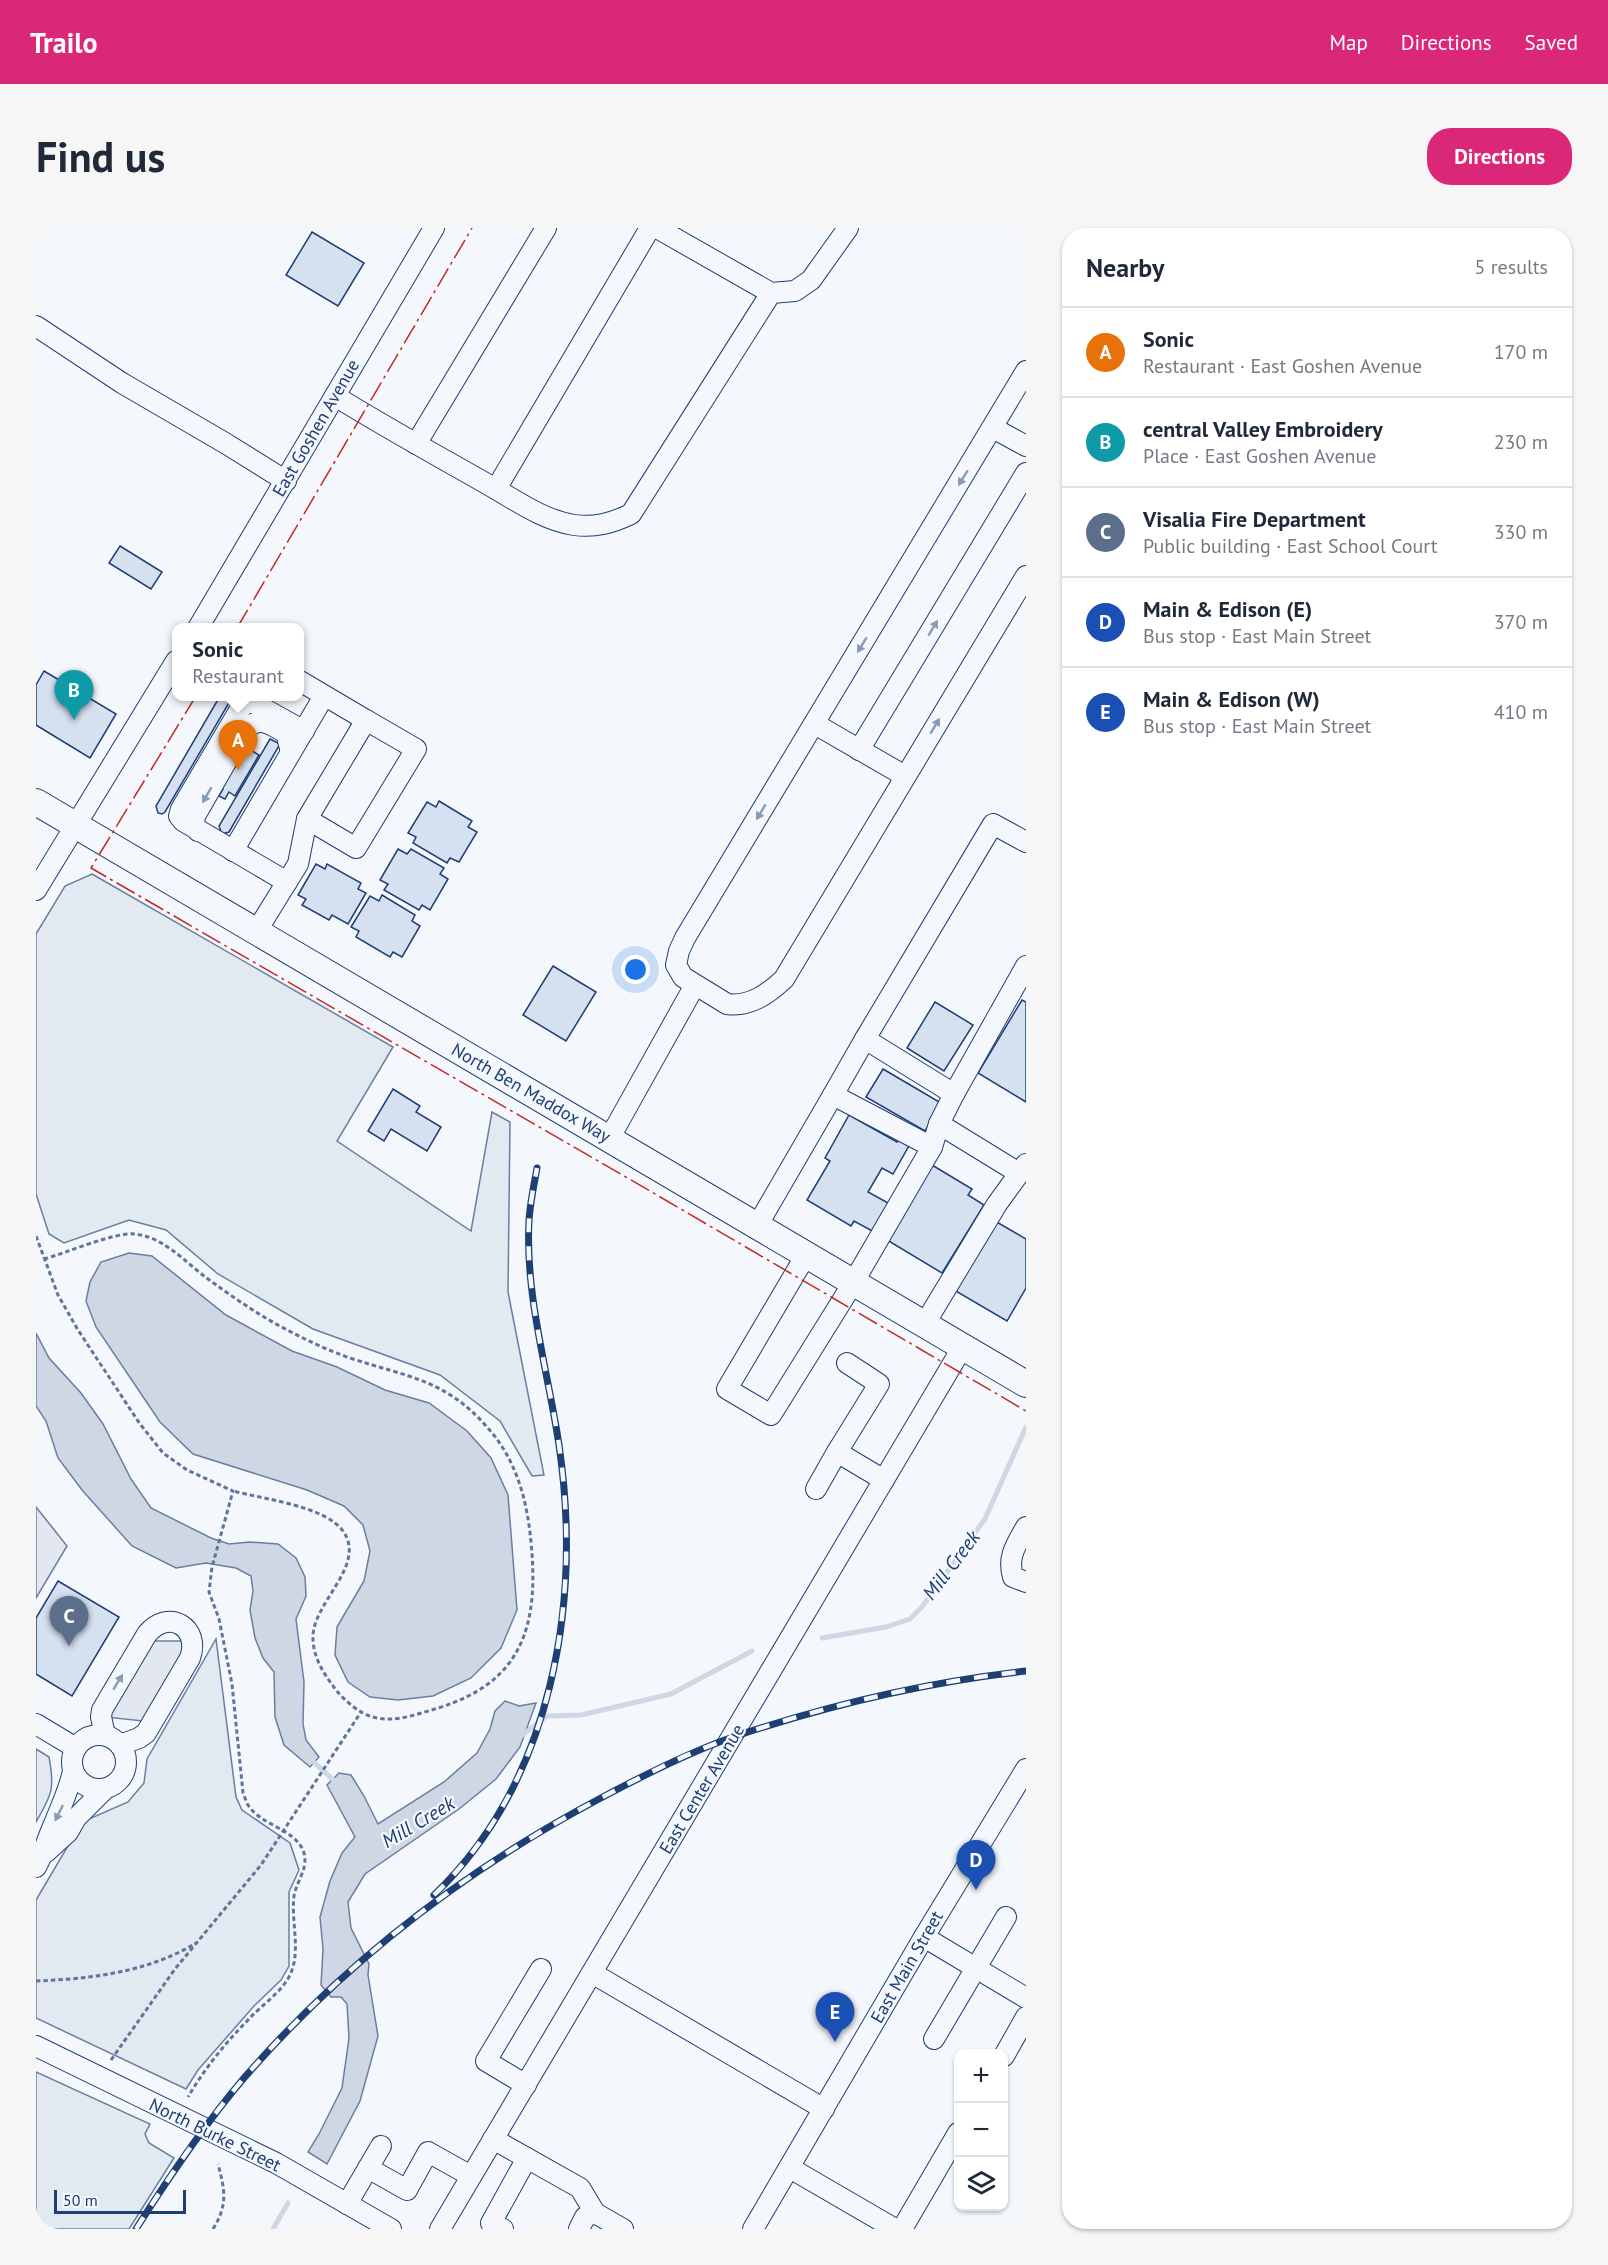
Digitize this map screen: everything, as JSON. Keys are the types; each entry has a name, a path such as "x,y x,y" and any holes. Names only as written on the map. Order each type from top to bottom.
{"main road":[{"name":"North Ben Maddox Way","path":"36,802 1025,1383"}],"street":[{"name":"East Goshen Avenue","path":"204,623 434,228"},
{"path":"416,444 546,228"},
{"path":"496,489 650,228"},
{"path":"657,228 771,292 795,291 811,280 848,228"},
{"path":"335,396 544,516 571,524 601,525 631,514 771,292"},
{"path":"36,326 122,383 286,481"},
{"path":"1026,372 681,944 676,965 683,977 727,1004 741,1004 756,999 784,979 1026,576"},
{"path":"993,428 1026,446"},
{"path":"859,750 1026,473"},
{"path":"36,890 172,670"},
{"path":"304,684 416,749 356,848 307,819"},
{"path":"233,852 324,696"},
{"path":"286,882 198,831 179,816 240,709 246,703 254,703 304,731"},
{"path":"256,932 298,864 307,819 366,720"},
{"path":"198,831 194,824 195,816 245,729 253,723 263,721 286,733 291,753"},
{"path":"814,724 905,776"},
{"path":"757,1226 993,824 1026,842"},
{"path":"806,1255 727,1389 771,1415 853,1283 932,1147 939,1124 954,1094 1026,966"},
{"path":"609,1139 695,985"},
{"path":"865,1039 954,1094"},
{"path":"833,1095 932,1147"},
{"path":"924,1325 997,1204 1022,1169 939,1124"},
{"name":"East Center Avenue","path":"440,2229 962,1348"},
{"path":"816,1489 879,1384 847,1363"},
{"path":"837,1452 884,1480"},
{"path":"1026,1527 1011,1554 1010,1566 1013,1577 1026,1582"},
{"path":"40,1861 68,1832 80,1813 104,1790 118,1782 126,1768 127,1760 113,1740 101,1717 102,1710 147,1634 154,1626 165,1621 175,1622 184,1627 192,1636 193,1648 190,1658 146,1733 139,1738 113,1740 89,1737 76,1748 69,1788 40,1861"},
{"path":"36,1724 76,1748"},
{"name":"East Main Street","path":"753,2229 924,1937 1026,1769"},
{"path":"73,1771 82,1784 96,1790 104,1790"},
{"path":"934,2039 1006,1917"},
{"path":"924,1937 1026,1998"},
{"path":"526,2085 486,2061 541,1969"},
{"path":"592,1973 824,2109"},
{"path":"1008,2049 1026,2018"},
{"name":"North Burke Street","path":"36,2046 276,2163 391,2229"},
{"path":"493,2139 580,2188 595,2213 623,2229"},
{"path":"902,2229 954,2140"},
{"path":"347,2204 381,2146"},
{"path":"368,2168 407,2190 428,2152 471,2176"},
{"path":"502,2229 491,2223 527,2158"},
{"path":"790,2168 895,2229"},
{"path":"579,2229 585,2217 595,2213"}],"path":[{"path":"36,1236 44,1259 58,1295 78,1330 163,1453 187,1470 233,1491 302,1506 328,1518 343,1531 349,1545 348,1559 342,1577 317,1617 312,1637 317,1661 343,1699 374,1718 409,1717 450,1704 477,1692 496,1678 525,1637 531,1617 534,1570 529,1521 516,1470 488,1428 466,1406 443,1389 423,1380 314,1344 243,1304 170,1249 153,1240 134,1234 114,1236 44,1259"},
{"path":"188,2097 203,2071 249,2018 284,1983 292,1970 294,1895 303,1874 305,1860 302,1848 294,1839 260,1817 248,1805 243,1793 232,1684 219,1619 209,1592 212,1567 233,1491"},
{"path":"111,2060 175,1970 261,1864 361,1712"},
{"path":"36,1982 98,1977 184,1950 200,1940"},
{"path":"213,2229 220,2217 225,2198 218,2164"}],"shaded area":[{"path":"92,874 393,1047 337,1141 471,1231 492,1112 510,1122 508,1292 544,1475 532,1476 500,1421 440,1375 313,1329 218,1274 166,1230 129,1220 64,1243 49,1234 36,1194 36,934 65,886"},
{"path":"36,1507 67,1546 36,1598"},
{"path":"216,1639 236,1797 242,1810 290,1843 299,1870 289,1892 289,1966 281,1980 254,2006 198,2070 186,2089 36,2018 36,1900 82,1822 128,1802 144,1783 147,1759"},
{"path":"152,1641 190,1641 143,1721 105,1717"},
{"path":"36,1749 49,1757 52,1784 49,1798 36,1822"},
{"path":"36,2072 150,2124 145,2134 149,2143 174,2158 129,2229 36,2229"}],"water":[{"path":"129,1253 152,1256 226,1315 292,1351 337,1367 385,1390 429,1403 467,1431 491,1458 508,1495 517,1610 501,1648 471,1678 433,1696 398,1700 370,1697 348,1682 335,1655 337,1627 364,1581 370,1551 363,1525 344,1506 307,1490 193,1454 160,1422 96,1327 86,1301 90,1282 101,1262"},
{"path":"36,1333 49,1358 81,1393 103,1424 131,1479 151,1508 211,1538 229,1544 250,1542 278,1544 296,1558 305,1577 306,1596 296,1619 304,1682 303,1724 306,1740 319,1757 310,1767 284,1745 275,1717 274,1672 263,1658 255,1638 250,1610 253,1591 251,1576 236,1568 206,1563 176,1568 132,1546 82,1490 58,1458 46,1421 36,1406"},
{"path":"505,1701 519,1706 536,1703 520,1747 496,1779 459,1809 365,1874 348,1902 351,1928 369,1964 368,1975 378,2036 360,2101 327,2164 308,2152 342,2088 349,2038 347,2004 341,1997 331,1997 321,1985 323,1949 320,1917 330,1881 342,1853 355,1837 327,1785 339,1773 351,1775 378,1824 444,1782 477,1753 490,1729 495,1711"}],"building":[{"path":"312,232 364,263 338,306 286,275"},
{"path":"120,546 162,572 151,589 109,563"},
{"path":"44,671 116,714 90,758 36,725 36,685"},
{"path":"217,701 230,701 165,812 158,813 156,806"},
{"path":"270,739 280,744 229,832 222,834 219,826"},
{"path":"242,745 259,755 235,796 229,792 225,799 219,796 223,789 218,786"},
{"path":"439,801 472,821 468,827 477,832 459,862 450,858 447,863 413,843 416,837 408,833 427,802 436,807"},
{"path":"398,849 407,854 411,849 444,868 440,874 448,879 430,910 422,905 419,910 384,890 388,884 380,880"},
{"path":"316,864 325,869 327,864 361,883 358,889 366,893 348,924 332,915 329,920 302,905 306,899 298,895"},
{"path":"382,895 415,915 412,921 420,926 402,957 393,952 390,957 356,937 359,931 351,927 370,896 379,901"},
{"path":"553,966 596,992 566,1041 523,1015"},
{"path":"1022,1000 1026,1002 1026,1102 978,1073"},
{"path":"935,1002 973,1025 944,1071 907,1048"},
{"path":"883,1069 941,1103 925,1131 866,1097"},
{"path":"393,1089 420,1106 416,1112 441,1127 427,1151 391,1129 384,1141 368,1131"},
{"path":"849,1115 897,1142 900,1138 910,1144 893,1174 882,1168 868,1192 890,1204 874,1232 854,1221 851,1226 807,1200 830,1161 825,1158"},
{"path":"932,1165 972,1189 968,1195 984,1205 942,1273 887,1240"},
{"path":"995,1221 1026,1239 1026,1288 1007,1321 954,1290"},
{"path":"58,1581 119,1617 72,1696 36,1674 36,1618"}],"waterway":[{"name":"Mill Creek","path":"822,1638 886,1627 910,1619 922,1607 985,1519 1026,1427"},
{"name":"Mill Creek","path":"521,1736 547,1716 581,1715 671,1694 752,1651"},
{"path":"309,1758 338,1784"},
{"name":"Mill Creek","path":"273,2229 288,2203"}],"railway":[{"path":"434,1895 474,1849 507,1799 532,1744 550,1686 561,1626 566,1566 565,1505 559,1445 530,1277 530,1214 537,1168"},
{"path":"136,2229 215,2114 282,2036 365,1958 454,1888 501,1856 632,1782 733,1737 878,1696 952,1681 1026,1671"}],"power":[{"path":"240,623 472,228"},
{"path":"193,701 91,868 1026,1411"}],"place":[{"name":"central Valley Embroidery","path":"74,720"},
{"name":"Sonic","path":"238,770"},
{"name":"Visalia Fire Department","path":"69,1646"},
{"name":"Main & Edison (E)","path":"976,1890"},
{"name":"Main & Edison (W)","path":"835,2042"}]}
